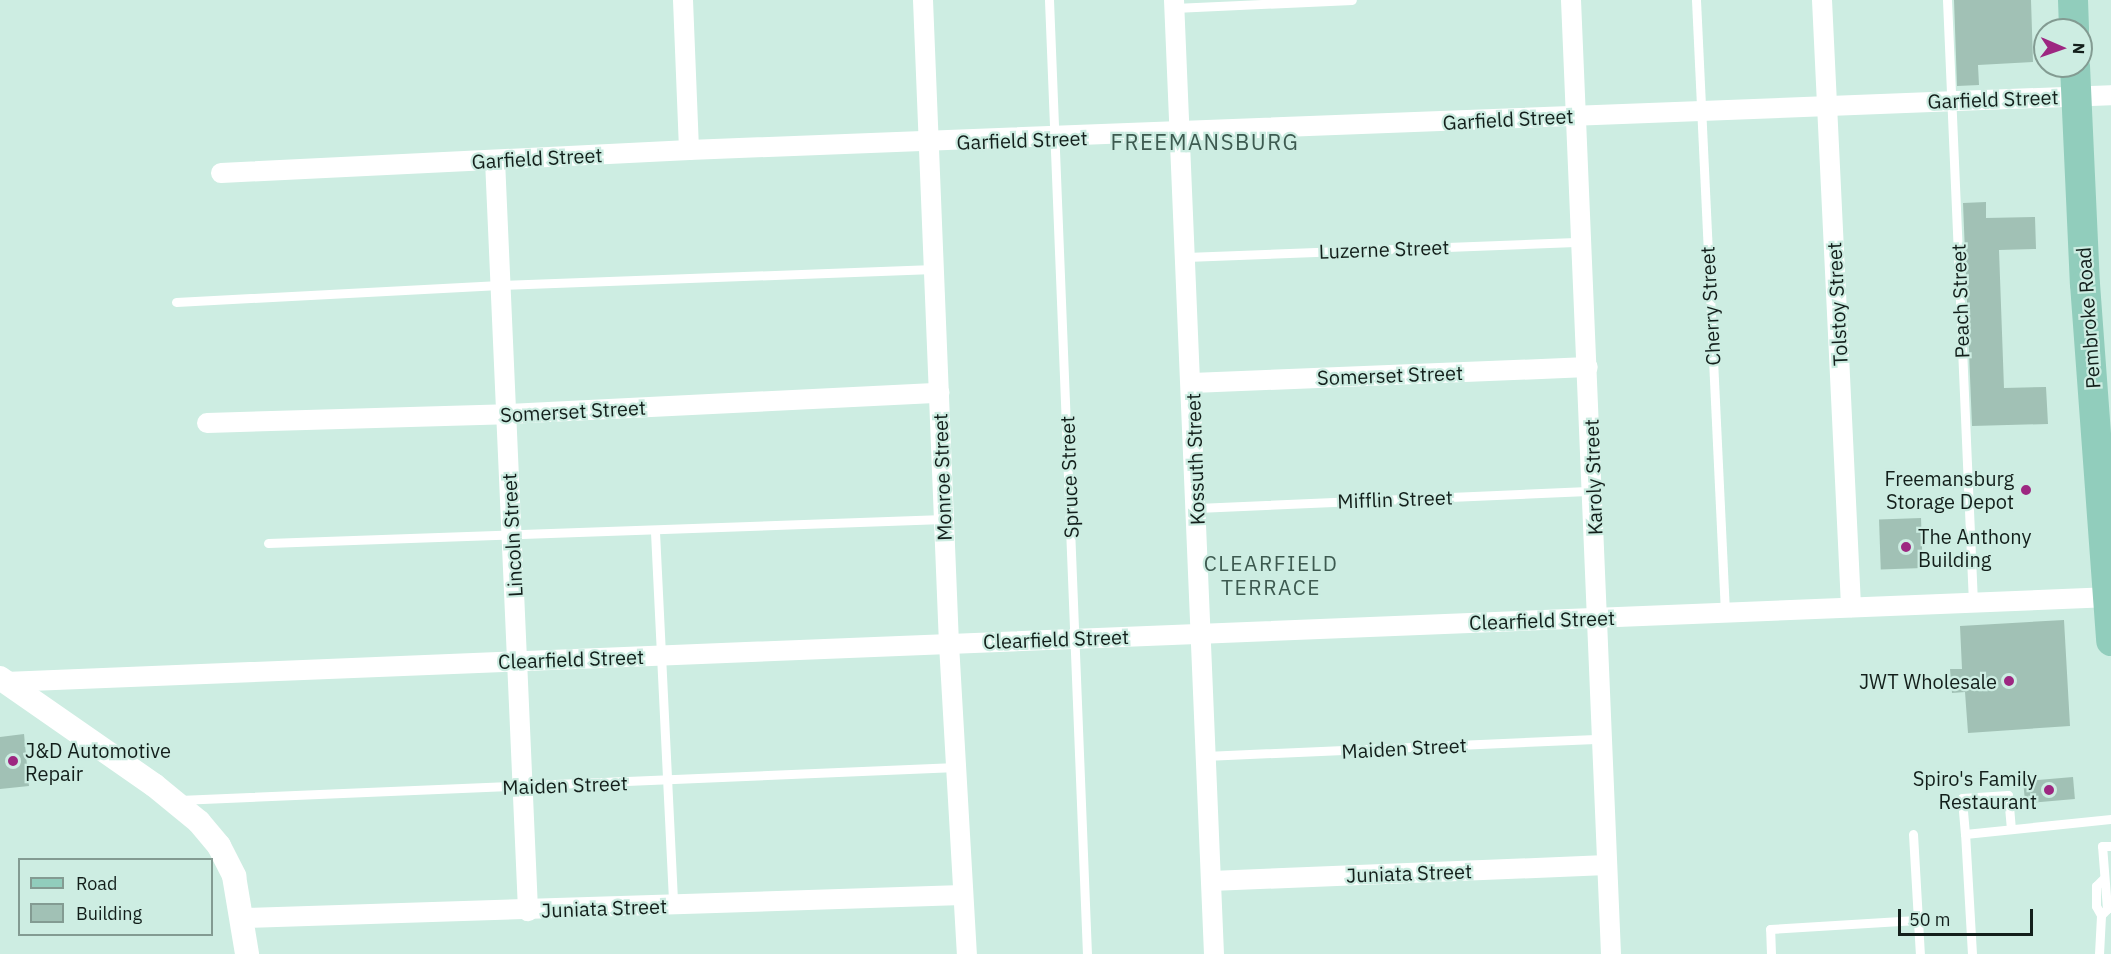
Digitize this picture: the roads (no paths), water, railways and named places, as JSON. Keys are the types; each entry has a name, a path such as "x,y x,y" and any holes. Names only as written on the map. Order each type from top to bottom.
{"main road":[{"path":"2073,0 2074,18"},
{"name":"Pembroke Road","path":"2075,78 2111,641"}],"street":[{"path":"683,0 689,150"},
{"name":"Monroe Street","path":"923,0 949,644 967,954"},
{"name":"Karoly Street","path":"1571,0 1594,491 1611,954"},
{"name":"Tolstoy Street","path":"1822,0 1851,607"},
{"name":"Kossuth Street","path":"1174,4 1192,383 1214,954"},
{"name":"Garfield Street","path":"221,173 689,150 1180,134 1827,105 2111,95"},
{"name":"Lincoln Street","path":"495,160 528,911"},
{"name":"Somerset Street","path":"1192,383 1588,367"},
{"name":"Somerset Street","path":"207,423 506,414 939,393"},
{"name":"Clearfield Street","path":"3,680 2109,598"},
{"path":"3,680 174,800 199,822 226,858 240,896 248,954"},
{"name":"Juniata Street","path":"1211,881 1607,865"},
{"name":"Juniata Street","path":"244,918 528,911 963,895"}],"lane":[{"name":"Spruce Street","path":"1049,0 1087,954"},
{"path":"1174,4 1352,0"},
{"name":"Cherry Street","path":"1696,0 1725,612"},
{"name":"Peach Street","path":"1947,0 1973,602"},
{"name":"Luzerne Street","path":"1186,257 1582,242"},
{"path":"176,302 500,285 934,269"},
{"name":"Mifflin Street","path":"1197,508 1594,491"},
{"path":"268,543 655,532 944,519"},
{"path":"655,532 658,655 673,906"},
{"name":"Maiden Street","path":"1205,756 1602,739"},
{"name":"Maiden Street","path":"174,800 956,767"},
{"path":"1971,954 1962,798 2008,795 2011,829"},
{"path":"1965,834 2111,819"},
{"path":"1913,834 1920,954"},
{"path":"2098,954 2101,915 2107,909 2107,886 2103,879 2102,846 2111,846"},
{"path":"1771,954 1770,929 1917,920"}],"place":[{"name":"Freemansburg Storage Depot","path":"2026,490"},
{"name":"The Anthony Building","path":"1906,547"},
{"name":"JWT Wholesale","path":"2009,681"},
{"name":"J&D Automotive Repair","path":"13,761"},
{"name":"Spiro's Family Restaurant","path":"2049,790"}],"district":[{"name":"FREEMANSBURG","path":"1205,142"},
{"name":"CLEARFIELD TERRACE","path":"1271,575"}]}
